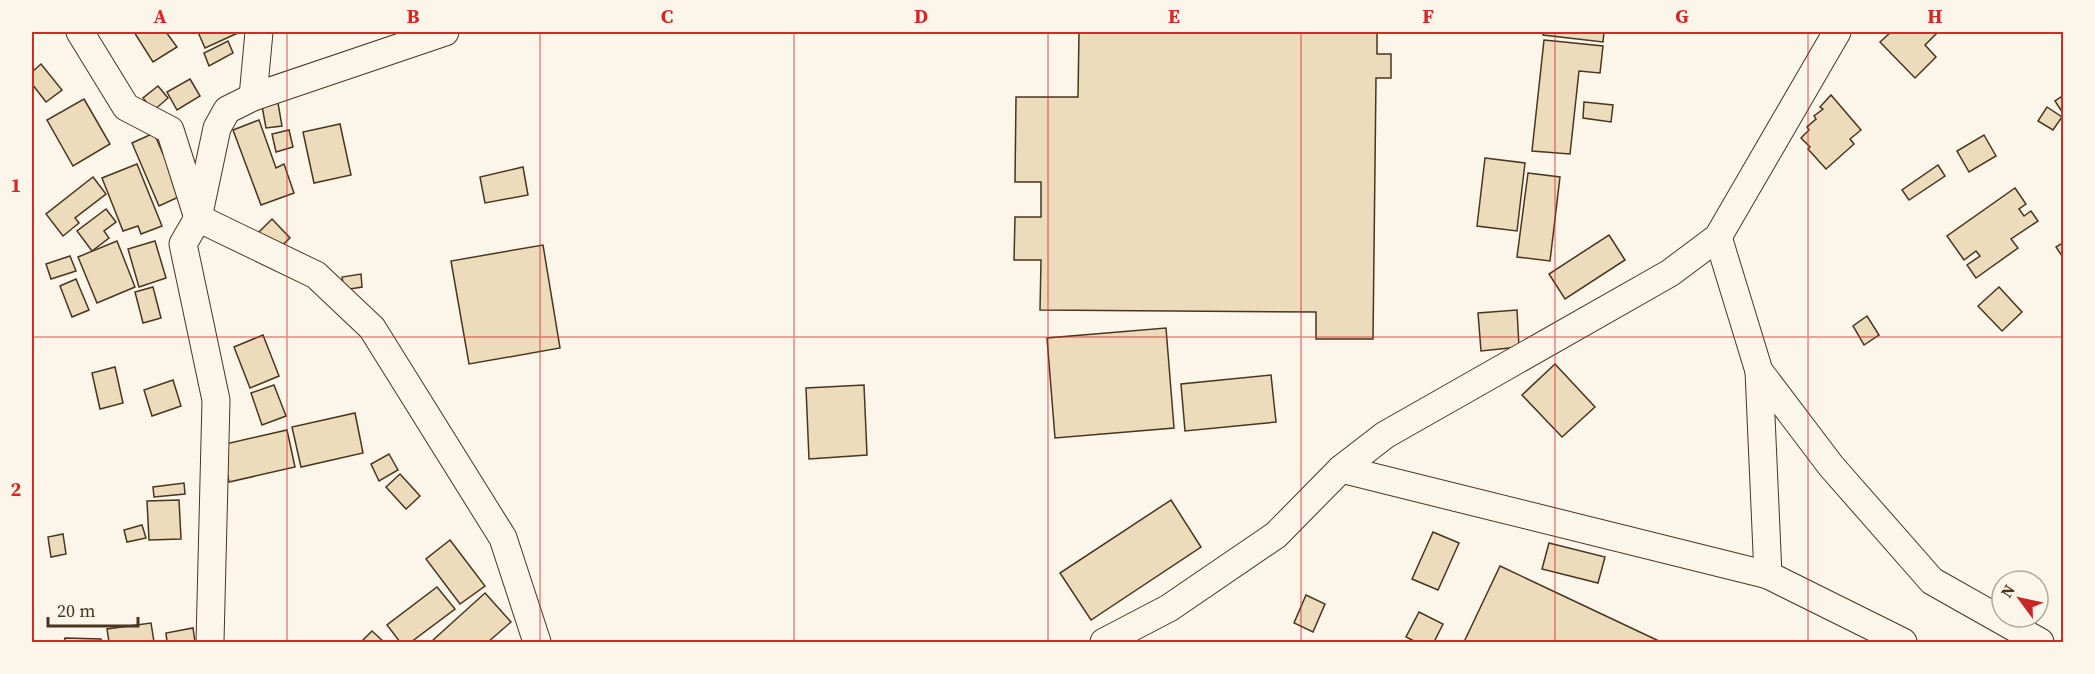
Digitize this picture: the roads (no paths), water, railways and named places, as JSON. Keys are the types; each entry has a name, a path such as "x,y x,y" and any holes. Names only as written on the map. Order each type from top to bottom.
{"street":[{"path":"80,32 126,107 170,129 198,218 316,275 372,328 503,538 537,642"},
{"path":"253,97 259,32"},
{"path":"210,642 216,400 183,244 198,218 217,128 227,110 253,97 445,32"},
{"path":"1104,642 1169,608 1276,535 1341,469 1385,435 1670,273 1718,237 1837,32"},
{"path":"1718,237 1759,371 1768,575"},
{"path":"1759,371 1831,466 1932,581 2040,642"},
{"path":"1341,469 1768,575 1903,642"}]}
